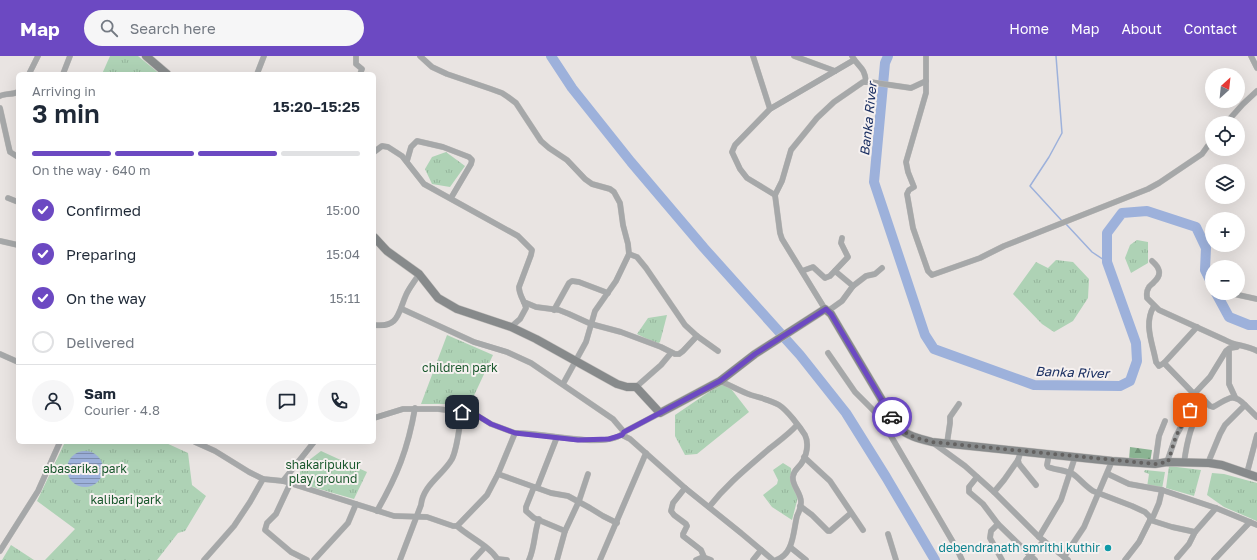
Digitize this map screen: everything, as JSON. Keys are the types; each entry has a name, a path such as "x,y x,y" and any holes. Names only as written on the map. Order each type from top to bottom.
{"main road":[{"path":"146,56 165,72"},
{"path":"376,239 387,251 419,274 438,298 457,309 511,328 536,339 617,384 627,387 636,387 660,413 720,381 755,354 806,321 827,310 898,427 902,431 919,439 946,444 1112,461 1155,464 1168,462 1208,463 1222,465 1257,477"}],"street":[{"path":"30,72 38,56"},
{"path":"65,72 70,56"},
{"path":"259,72 264,56"},
{"path":"356,56 356,64 362,69 361,72"},
{"path":"420,56 432,67 446,74 497,91 508,97 516,104 541,141 567,160 585,179 592,184 606,187 614,192 620,203 629,254 620,274 595,311 586,342 563,384"},
{"path":"753,56 770,109"},
{"path":"794,56 835,71"},
{"path":"926,56 924,102 906,162 914,187 909,190 907,194 911,219 922,254 930,274 932,275 936,275 980,258 1004,246 1153,187 1202,154 1205,150"},
{"path":"1251,56 1257,68"},
{"path":"775,195 747,178 740,169 732,152 735,145 770,109 835,71 853,58 863,69 867,80"},
{"path":"882,268 875,274 866,276 853,286 842,301 827,310 782,239 775,195 782,181 791,150 816,118 834,102 867,80 902,88 911,88 926,81"},
{"path":"1232,116 1257,91"},
{"path":"0,96 16,93"},
{"path":"0,108 10,152 16,156"},
{"path":"407,161 411,147 417,141 442,147 469,157 472,160 471,164 451,198"},
{"path":"376,149 382,146 388,147 402,156 424,184 518,236 532,250 532,255 519,288 519,292 526,308 525,312 511,328"},
{"path":"8,198 16,201"},
{"path":"802,272 813,267 825,278 830,276 848,257 841,243 842,238"},
{"path":"0,241 16,245"},
{"path":"629,254 639,259 681,320 697,336 718,351"},
{"path":"1152,261 1159,268 1156,281 1149,286 1147,292 1147,298 1154,306 1159,310 1226,341 1247,346 1257,351"},
{"path":"835,271 853,286"},
{"path":"376,325 385,327 395,320 402,309 406,295 419,274"},
{"path":"554,310 572,281 579,282 608,293"},
{"path":"1245,296 1257,299"},
{"path":"524,302 536,307 569,314 591,324 621,332 661,347 672,353 679,354 697,336"},
{"path":"1154,306 1148,322 1157,366 1161,366 1196,327"},
{"path":"402,309 474,342 518,356 563,384 613,419 623,434 685,488 774,560 780,558 790,547 793,539 800,506 800,495 793,476 804,457 808,446 807,440 781,406 735,389 720,381"},
{"path":"1168,462 1176,436 1190,410 1194,394 1210,377 1229,349 1238,345"},
{"path":"1229,349 1229,384 1236,397 1240,399 1257,417"},
{"path":"636,387 672,353"},
{"path":"828,353 855,392 881,419 930,500 962,560"},
{"path":"0,354 16,361"},
{"path":"1164,363 1194,394 1210,406 1213,407 1231,397 1236,397"},
{"path":"881,419 879,409 882,400"},
{"path":"1184,462 1188,437 1198,411 1205,401"},
{"path":"946,444 950,417 959,404"},
{"path":"1208,463 1223,429 1245,405"},
{"path":"377,512 390,489 407,446 415,408"},
{"path":"376,417 403,409 438,409 478,416 491,424 515,433 578,440 598,440 609,439 623,434 660,413"},
{"path":"400,560 417,517 425,491 449,464 453,457 462,412"},
{"path":"1155,464 1159,436 1166,421"},
{"path":"709,507 721,491 797,425"},
{"path":"457,526 488,495 515,433"},
{"path":"1247,473 1257,435"},
{"path":"557,437 525,510 528,514 539,520 565,531"},
{"path":"932,442 978,477 1039,537 1066,558 1084,527 1098,493 1108,474 1112,461"},
{"path":"0,551 38,491 59,444"},
{"path":"199,444 249,472 263,478 283,481 377,512 394,516 427,517 446,524 457,526 490,550 498,559 507,560"},
{"path":"283,481 312,444"},
{"path":"994,492 1018,460 1021,451"},
{"path":"600,560 646,454"},
{"path":"1048,454 1048,467 1071,473 1087,487 1098,493 1132,506 1144,512 1150,518 1172,527 1194,532"},
{"path":"804,457 830,481 863,530"},
{"path":"1039,537 1061,500 1075,457"},
{"path":"1018,460 1019,464 1036,485"},
{"path":"498,474 551,493 568,496 617,523"},
{"path":"557,560 565,531 579,501 588,474"},
{"path":"1108,474 1129,484 1162,490 1216,508 1257,525"},
{"path":"978,477 969,487 969,492 983,504 998,524 1030,559 1044,541"},
{"path":"204,560 234,526 250,502 263,478"},
{"path":"290,484 276,514 267,524 265,530 270,536 291,552 307,560"},
{"path":"685,488 673,503 671,511 686,524 687,526 683,534 684,536 701,550 704,557"},
{"path":"1125,560 1139,542 1150,518 1154,514 1162,490"},
{"path":"314,560 348,523 356,504"},
{"path":"800,506 812,515 828,531 830,531 851,513"},
{"path":"1177,558 1189,544 1194,532 1216,508"},
{"path":"529,560 539,520"},
{"path":"1214,560 1250,522"},
{"path":"998,524 992,531 990,538 1002,560"},
{"path":"888,534 896,560"},
{"path":"473,560 485,547"},
{"path":"790,547 806,560"},
{"path":"753,560 762,550"},
{"path":"696,560 704,557 712,560"}],"green space":[{"path":"110,56 138,56 158,72 103,72"},
{"path":"446,152 465,166 450,187 432,184 425,169 432,157"},
{"path":"1137,240 1148,242 1148,263 1131,273 1125,258 1130,245"},
{"path":"1056,260 1073,262 1089,279 1088,298 1073,321 1054,332 1042,324 1013,294 1036,262 1048,268"},
{"path":"667,315 660,342 657,344 637,334 648,318"},
{"name":"children park","path":"447,335 493,355 470,404 421,404"},
{"path":"725,381 749,412 697,454 685,455 675,436 675,415"},
{"name":"kalibari park","path":"64,444 168,444 188,453 192,485 206,496 185,531 178,533 157,560 45,560 75,529 37,501"},
{"path":"1130,447 1152,450 1150,463 1129,460"},
{"name":"shakaripukur play ground","path":"321,451 367,472 354,499 295,482 304,464"},
{"path":"783,463 791,468 792,479 798,497 792,520 772,507 763,495 777,484 778,480 773,470"},
{"path":"1169,466 1201,470 1194,496 1166,488"},
{"path":"1145,470 1165,472 1162,489 1147,487 1149,474 1144,472"},
{"path":"1212,473 1224,474 1257,483 1257,521 1224,507 1207,495"},
{"path":"11,545 34,560 2,560"}],"water":[{"path":"89,451 98,456 102,462 102,476 98,482 89,487 81,487 72,482 68,476 67,465 72,456 78,452"}],"waterway":[{"path":"551,56 572,88 631,162 704,248 800,355 846,413 935,560"},
{"name":"Banka River","path":"888,56 885,63 874,182 925,335 934,349 1034,385 1120,386 1130,381 1137,361 1136,343 1107,262 1107,233 1122,213 1147,211 1196,227 1206,248 1205,260"},
{"path":"1056,56 1062,133 1049,157 1030,186 1063,222"},
{"path":"1066,224 1092,252 1107,262"},
{"name":"Banka River","path":"1220,300 1229,317 1249,325 1257,325"}],"way so far":[{"path":"892,417 902,431 919,439 932,442 1112,461 1155,464 1168,462 1176,436 1190,410"}],"place":[{"name":"debendranath smrithi kuthir","path":"1108,548"}],"route":[{"path":"462,412 472,413 491,424 515,433 578,440 609,439 622,435 624,432 720,381 755,354 826,309 831,314 892,417"}],"park label":[{"name":"abasarika park","path":"85,469"}]}
